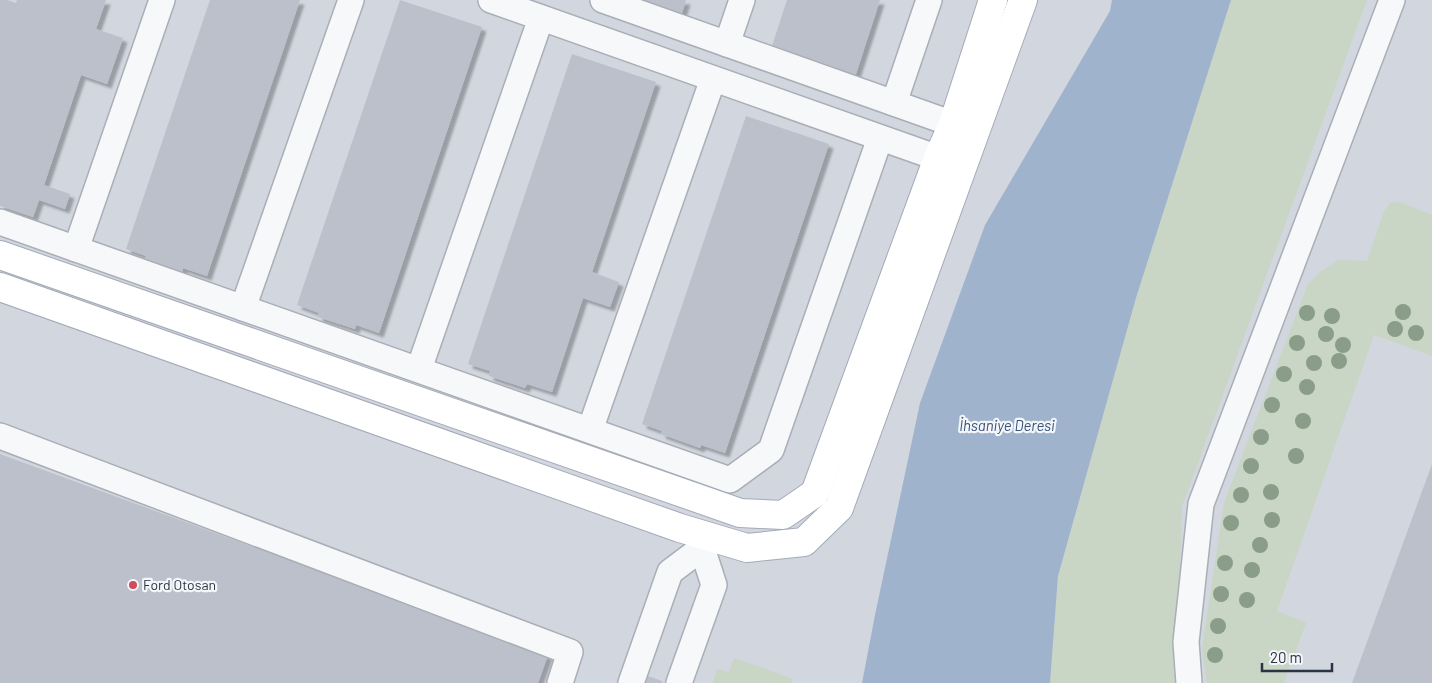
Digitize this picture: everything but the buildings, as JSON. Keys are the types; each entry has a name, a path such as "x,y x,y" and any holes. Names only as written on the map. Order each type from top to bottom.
{"main road":[{"path":"0,255 740,513 782,516 815,492 938,158 953,124 992,0"},
{"path":"0,287 680,528 748,548 804,542 839,508 1023,0"}],"lane":[{"path":"76,249 162,0"},
{"path":"244,308 351,0"},
{"path":"491,0 938,158"},
{"path":"603,0 953,124"},
{"path":"727,44 742,0"},
{"path":"894,103 929,0"},
{"path":"1189,683 1186,642 1201,504 1392,0"},
{"path":"419,369 541,18"},
{"path":"590,430 713,79"},
{"path":"0,222 730,480 771,450 880,138"},
{"path":"0,436 570,652 560,683"},
{"path":"632,683 670,572 702,548 714,585 679,683"}],"shaded area":[{"path":"0,0 1432,0 1432,683 0,683"}],"green space":[{"path":"1231,0 1367,0 1182,507 1176,683 1050,683 1058,576 1136,298"},
{"path":"1400,202 1432,215 1432,356 1374,335 1277,611 1306,623 1284,683 1207,683 1202,648 1224,503 1308,284 1321,271 1339,260 1367,261 1384,211 1390,203"},
{"path":"734,658 791,678 792,683 713,683 717,669 729,672"}],"water":[{"name":"İhsaniye Deresi","path":"1112,0 1231,0 1136,298 1058,576 1050,683 862,683 920,403 985,225 1110,11"}],"place":[{"name":"Ford Otosan","path":"133,585"}]}
